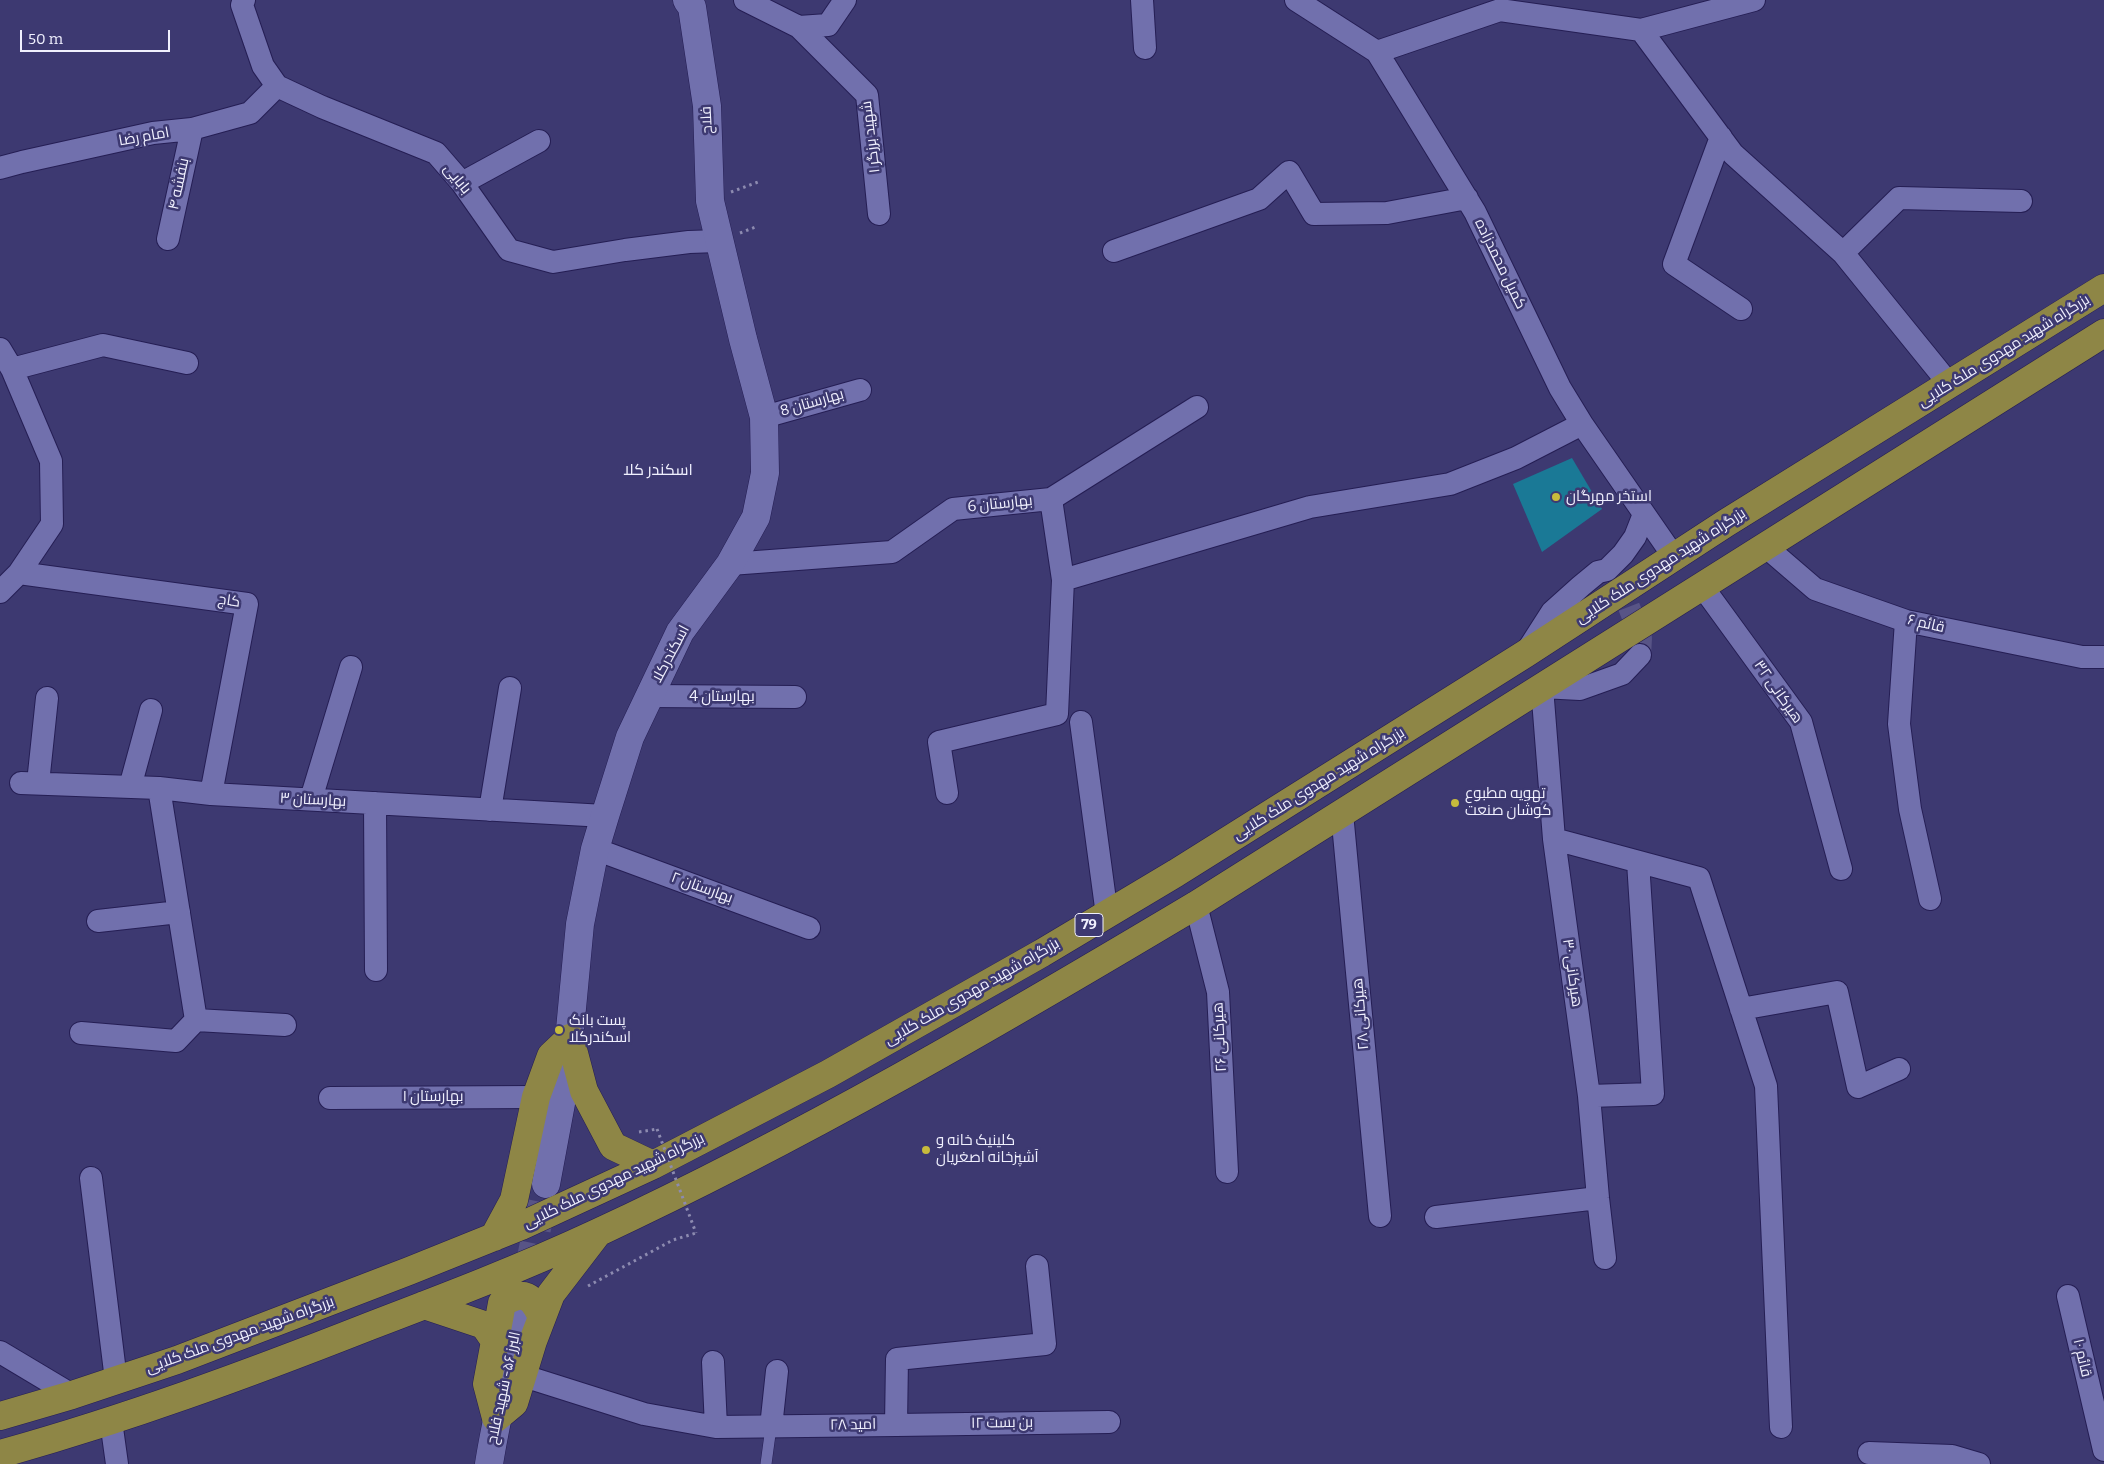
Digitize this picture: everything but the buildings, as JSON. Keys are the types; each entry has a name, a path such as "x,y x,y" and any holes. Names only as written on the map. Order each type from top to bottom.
{"highway":[{"name":"بزرگراه شهید مهدوی ملک کلایی","path":"0,1416 72,1395 177,1360 494,1237 653,1165 845,1064 1107,915 1176,873 1525,654 1674,557 2104,288"},
{"name":"79","path":"0,1454 111,1421 228,1381 536,1260 599,1232 747,1159 845,1107 1044,996 1196,905 2104,333"},
{"path":"494,1237 514,1200 536,1097 551,1056 570,1038 584,1091 613,1146 653,1165"},
{"path":"531,1315 551,1294 599,1232"},
{"path":"513,1296 527,1297 534,1301 531,1315 524,1376 514,1403 496,1418 487,1384 502,1303 513,1296"},
{"path":"424,1305 484,1325 495,1341"}],"street":[{"path":"244,0 242,5 263,66 277,86"},
{"path":"746,0 799,27 828,25 844,0"},
{"path":"1142,0 1145,48"},
{"name":"کمیل محمدزاده","path":"1296,0 1378,52 1467,198 1560,388 1582,424 1674,557"},
{"path":"1378,52 1473,10 1500,10 1641,30 1754,0"},
{"name":"فلاح","path":"694,2 707,106 710,201 718,241"},
{"name":"شهید برزگر ۱","path":"799,27 867,95 879,214"},
{"path":"1641,30 1734,154 1843,253 1950,386"},
{"name":"امام رضا","path":"0,168 153,133 192,129 250,113 277,86"},
{"name":"بابایی","path":"277,86 322,107 436,153 462,183 509,250 553,262 625,250 689,242 718,241"},
{"name":"بنفشه ۴","path":"168,239 192,129"},
{"path":"1721,137 1674,264 1741,309"},
{"path":"462,183 539,141"},
{"path":"1114,251 1258,199 1289,172 1314,214 1387,213 1467,198"},
{"path":"1843,253 1899,198 2021,201"},
{"name":"اسکندرکلا","path":"546,1184 570,1038 580,924 605,816 630,737 649,696 680,632 730,564 756,517 765,473 764,417 718,241"},
{"path":"12,369 104,345 187,363"},
{"path":"0,349 12,369 51,461 52,524 19,573 0,592"},
{"name":"بهارستان 8","path":"764,417 860,390"},
{"name":"بهارستان 6","path":"730,564 892,552 953,509 1051,499 1197,407"},
{"path":"1063,580 1310,508 1450,484 1516,458 1582,424"},
{"path":"947,793 939,742 1057,714 1063,580 1051,499"},
{"path":"1525,654 1552,612 1580,586 1598,572 1607,570 1623,554 1635,537 1644,514"},
{"name":"قائم ۶","path":"1765,546 1815,589 1906,620 2082,657 2104,657"},
{"name":"کاج","path":"19,573 247,604 211,794"},
{"name":"هیرکانی ۳۲","path":"1702,586 1801,722 1841,869"},
{"path":"1906,620 1899,724 1910,809 1930,899"},
{"path":"1542,687 1580,689 1622,674 1640,655"},
{"path":"310,800 351,667"},
{"name":"هیرکانی ۳۰","path":"1542,687 1554,839 1589,1096 1605,1258"},
{"path":"490,810 510,688"},
{"name":"بهارستان 4","path":"649,696 795,697"},
{"name":"بهارستان ۳","path":"47,698 30,783 159,788 211,794 605,816"},
{"path":"130,787 151,710"},
{"path":"1081,722 1107,915"},
{"path":"159,788 196,1020"},
{"path":"374,803 376,970"},
{"name":"هیرکانی ۲۸","path":"1342,813 1380,1216"},
{"path":"1554,839 1699,878 1766,1086 1781,1427"},
{"name":"بهارستان ۲","path":"596,849 810,928"},
{"path":"1589,1096 1653,1094 1638,862"},
{"name":"هیرکانی ۲۶","path":"1196,905 1218,992 1227,1172"},
{"path":"98,921 179,912"},
{"path":"1741,1009 1836,992 1858,1087 1899,1069"},
{"path":"81,1033 176,1041 196,1020 285,1025"},
{"name":"بهارستان ۱","path":"330,1098 536,1097"},
{"path":"91,1178 116,1380"},
{"path":"1436,1217 1598,1198"},
{"name":"امید ۲۸","path":"524,1376 644,1414 716,1427 896,1425 897,1359 1045,1344 1037,1266"},
{"name":"قائم ۱۰","path":"2068,1296 2104,1450"},
{"name":"البرز ۵۶- شهید فلاح","path":"489,1464 496,1418 507,1377 531,1315"},
{"path":"0,1352 72,1395"},
{"path":"713,1362 716,1427"},
{"path":"771,1426 777,1371"},
{"path":"111,1421 117,1464"},
{"name":"بن بست ۱۲","path":"896,1425 1109,1422"},
{"path":"1869,1453 1979,1464"},
{"path":"0,1454 6,1464"}],"lane":[{"path":"766,1464 771,1426"}],"path":[{"path":"586,1287 673,1240 696,1233 657,1129 638,1133"}],"water":[{"name":"استخر مهرگان","path":"1572,458 1602,509 1542,552 1513,484"}],"tunnel":[{"path":"1617,576 1641,638 1640,655"},
{"path":"520,1312 546,1184"}],"place":[{"name":"استخر مهرگان","path":"1556,497"},
{"name":"تهویه مطبوع کوشان صنعت","path":"1455,803"},
{"name":"پست بانک اسکندرکلا","path":"559,1030"},
{"name":"کلینیک خانه و آشپزخانه اصغریان","path":"926,1150"}],"district":[{"name":"اسکندر کلا","path":"658,471"}]}
